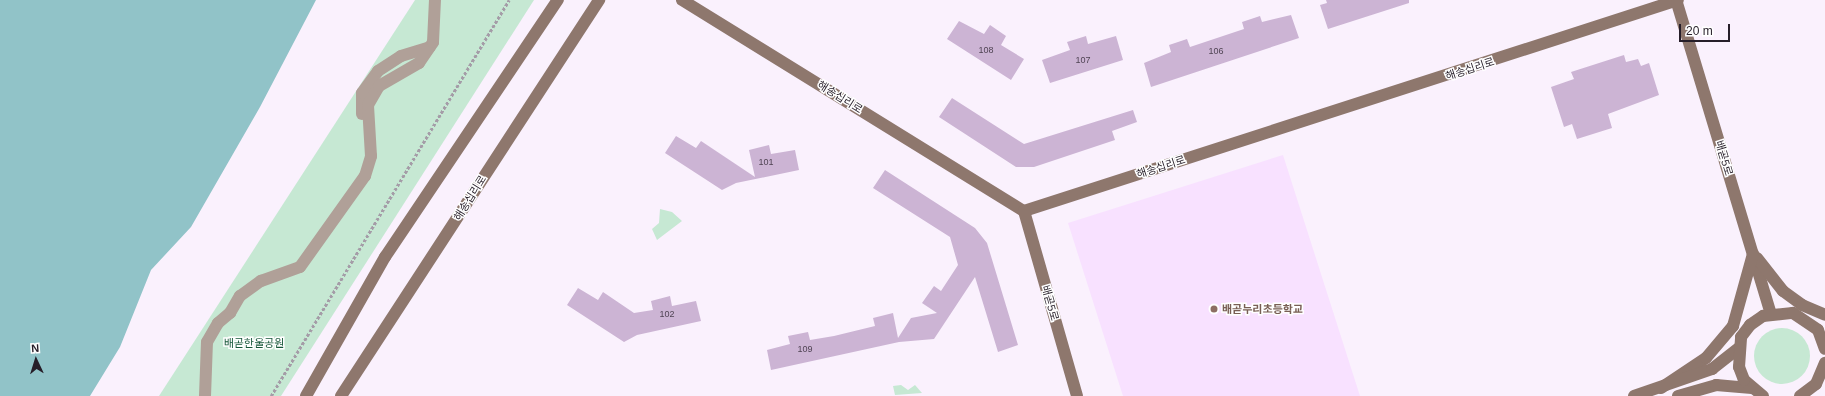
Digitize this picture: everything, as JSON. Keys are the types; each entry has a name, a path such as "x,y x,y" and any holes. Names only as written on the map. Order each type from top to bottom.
{"street":[{"path":"205,396 207,342 218,323 230,313 240,296 261,281 300,267 365,176 371,156 368,133 361,111 362,93 378,71 401,56 430,47 435,0"},
{"path":"306,396 385,257 558,0"},
{"name":"해송십리로","path":"341,396 599,0"},
{"name":"해송십리로","path":"682,0 1024,211 1678,1"},
{"name":"배곧5로","path":"1678,1 1771,314"},
{"name":"배곧5로","path":"1024,211 1077,396"},
{"path":"1753,254 1783,291 1802,305 1825,315"},
{"path":"1661,388 1706,358 1733,326 1753,254"},
{"path":"1634,396 1661,388 1712,369 1738,348 1750,325 1771,314 1793,313 1807,320 1825,344 1825,349"},
{"path":"1738,348 1739,367 1752,388 1763,396"},
{"path":"1800,396 1816,384 1825,363"},
{"path":"1678,396 1716,385 1752,388"}],"path":[{"path":"271,396 509,0"}],"shaded area":[{"name":"배곧누리초등학교","path":"1283,155 1360,396 1123,396 1068,223"}],"green space":[{"name":"배곧한울공원","path":"415,0 534,0 281,396 159,396"},
{"path":"660,209 672,212 682,221 657,240 652,229 659,223"},
{"path":"1776,328 1788,328 1798,332 1806,340 1810,350 1810,362 1806,372 1798,380 1788,384 1776,384 1766,380 1758,372 1754,362 1754,350 1758,340 1766,332"},
{"path":"901,385 908,390 915,385 922,393 895,395 893,386"}],"water":[{"path":"0,0 316,0 260,107 191,227 151,270 120,347 90,396 0,396"}],"building":[{"path":"1326,0 1409,0 1409,3 1328,29 1320,5 1327,3"},
{"path":"1291,15 1299,38 1151,87 1144,63 1171,52 1169,45 1187,39 1190,47 1244,29 1242,22 1260,16 1262,22"},
{"path":"959,21 984,34 990,25 1006,36 1001,45 1024,59 1011,80 947,39"},
{"path":"1086,36 1088,44 1116,36 1123,60 1050,83 1042,60 1070,50 1067,42"},
{"path":"1624,55 1626,62 1638,59 1641,66 1649,63 1659,95 1608,114 1612,128 1577,139 1572,124 1564,127 1551,87 1574,79 1571,72"},
{"path":"952,98 1024,144 1133,110 1137,122 1112,131 1115,140 1034,167 1016,167 939,117"},
{"path":"676,136 696,148 701,141 755,177 749,150 769,145 771,154 795,150 799,170 736,183 722,190 665,153"},
{"path":"885,170 975,228 987,243 1018,345 998,352 975,277 934,339 899,342 771,370 767,350 790,344 788,336 808,332 810,340 834,336 875,326 873,318 893,313 898,338 911,318 937,313 922,303 934,286 941,291 958,265 950,237 873,188"},
{"path":"578,288 598,300 603,292 634,313 653,310 651,301 670,296 672,306 696,301 701,321 637,335 624,342 567,305"}],"place":[{"name":"배곧누리초등학교","path":"1214,309"}]}
